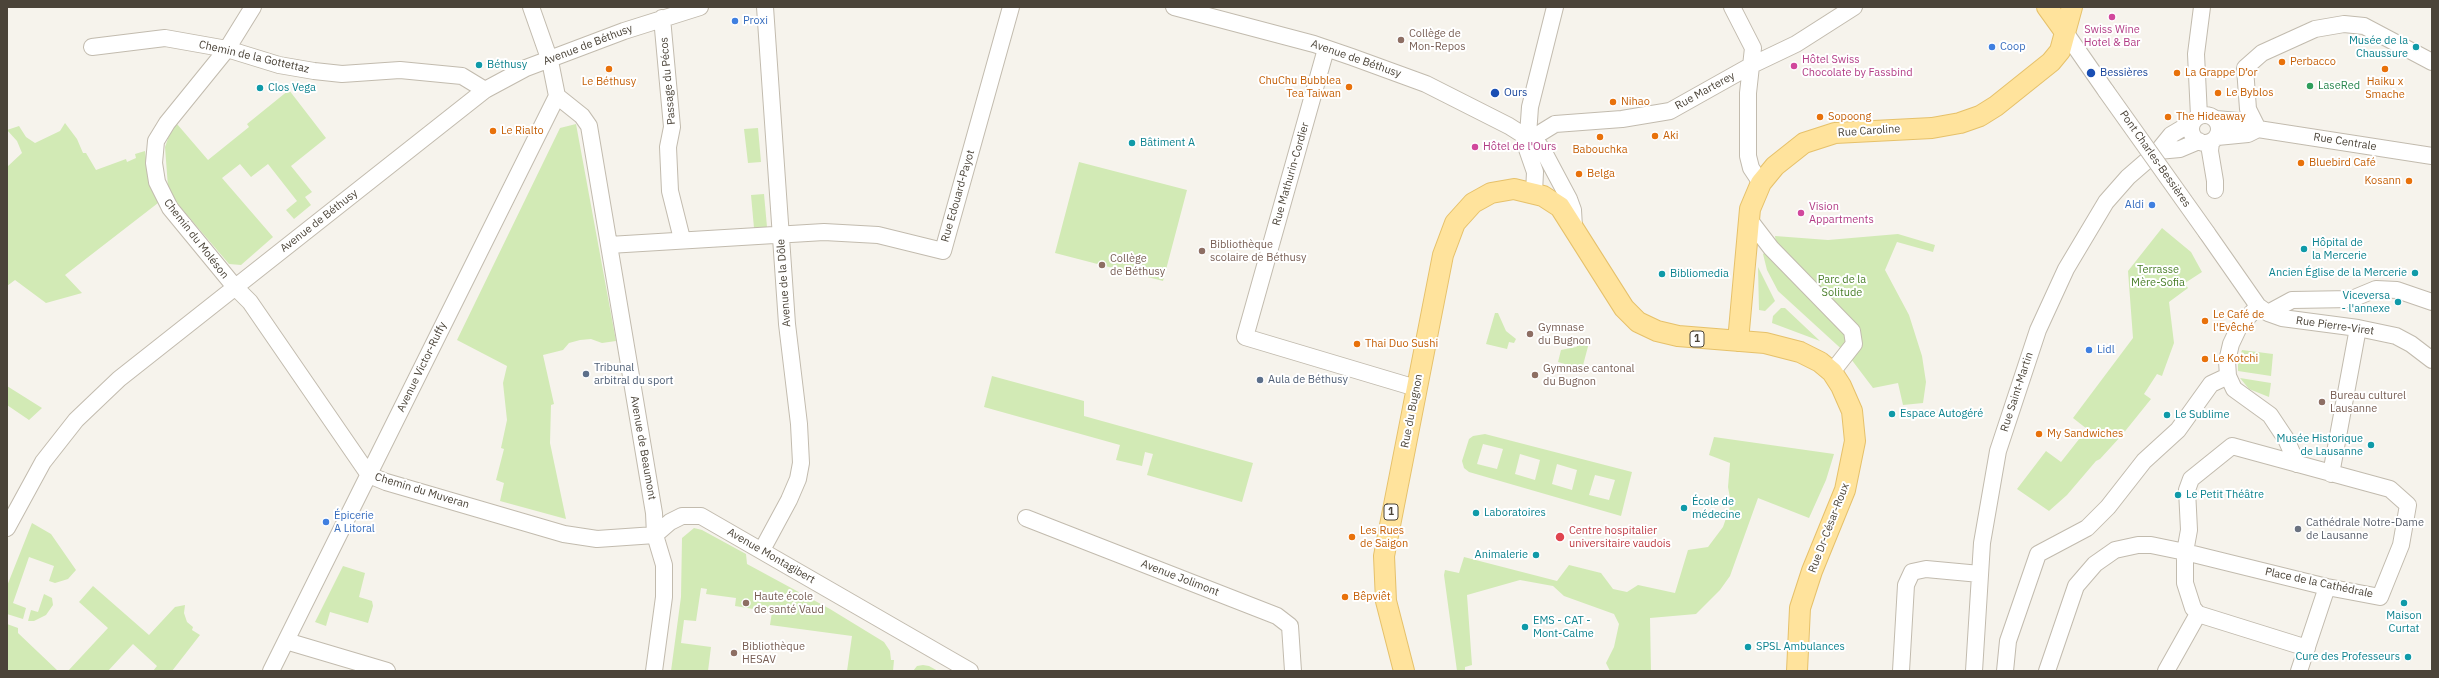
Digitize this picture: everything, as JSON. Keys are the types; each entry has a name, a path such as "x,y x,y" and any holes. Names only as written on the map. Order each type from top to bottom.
{"main road":[{"path":"2047,7 2065,32"},
{"name":"Rue Caroline","path":"1738,341 1748,218 1761,183 1775,166 1804,143 1835,133 1932,128 1960,123 1980,116 1996,106 2051,62 2060,51 2072,7"},
{"name":"Rue du Bugnon","path":"1404,671 1386,601 1384,556 1413,414 1416,388 1450,232 1459,217 1473,203 1491,194 1514,189 1534,193"},
{"name":"1","path":"1534,193 1560,207 1574,227"},
{"name":"Rue Dr-César-Roux","path":"1574,227 1624,308 1638,322 1657,331 1678,336 1776,345 1800,352 1820,362 1832,372 1841,386 1852,411 1855,442 1845,490 1812,570 1800,608 1796,651 1797,671"}],"street":[{"name":"Chemin du Moléson","path":"234,287 170,208 157,182 154,163 156,142 160,133 227,49 253,7"},
{"path":"531,7 550,61 557,96"},
{"name":"Avenue de Béthusy","path":"7,528 43,462 76,420 119,379 485,90 513,73 550,61 662,18 700,7"},
{"name":"Avenue de la Dôle","path":"762,550 789,500 798,479 801,463 799,424 787,324 765,7"},
{"name":"Rue Edouard-Payot","path":"781,234 824,232 878,235 943,251 1011,7"},
{"name":"Avenue de Béthusy","path":"1174,7 1326,48 1444,92 1509,126 1539,145 1562,184 1573,210 1574,227"},
{"path":"1534,193 1535,172 1527,149 1530,107 1555,7"},
{"path":"1732,7 1753,48 1748,93 1748,156 1751,168 1761,183"},
{"name":"Rue Marterey","path":"1542,132 1555,124 1622,119 1670,111 1752,64 1796,44 1854,7"},
{"path":"2202,7 2196,54 2196,119 2191,131 2209,140"},
{"name":"Passage du Pécos","path":"662,18 672,127 668,147 670,191 682,240"},
{"path":"2258,129 2249,115 2245,68 2262,53 2315,29 2344,24 2364,26 2432,62"},
{"name":"Pont Charles-Bessières","path":"2065,32 2244,287 2263,309"},
{"name":"Chemin de la Gottettaz","path":"92,47 165,38 227,49 279,65 342,74 400,70 462,76 485,90"},
{"name":"Rue Mathurin-Cordier","path":"1326,48 1245,337 1416,388"},
{"name":"Avenue de Beaumont","path":"557,96 582,116 589,126 654,513 654,535 663,561 664,589 654,671"},
{"name":"Avenue Victor-Ruffy","path":"271,671 557,96"},
{"path":"2158,151 2180,149 2209,140 2220,128 2216,119 2208,114 2196,119"},
{"name":"Rue Saint-Martin","path":"1974,671 1982,543 1998,451 2022,372 2047,307 2066,269 2106,202 2128,177 2158,151 2171,135 2196,119"},
{"name":"Rue Centrale","path":"2216,119 2249,122 2258,129 2432,156"},
{"name":"Rue Centrale","path":"2209,140 2248,134 2258,129"},
{"path":"2209,140 2216,181 2215,190"},
{"path":"1748,218 1771,248 1852,331 1854,344 1832,372"},
{"path":"609,245 781,234"},
{"name":"Chemin du Muveran","path":"234,287 250,302 369,474 386,482 564,534 597,539 654,535"},
{"path":"2297,464 2286,439 2270,415 2234,389 2228,376 2227,361 2231,344 2239,327 2263,309 2292,300 2352,299 2376,289 2397,290 2432,302"},
{"name":"Rue Pierre-Viret","path":"2263,309 2282,318 2358,328 2396,336 2411,344 2432,360"},
{"path":"2331,474 2358,328"},
{"path":"2005,671 2008,641 2038,554 2042,550 2087,528 2108,507 2144,461 2178,430 2211,384 2228,376"},
{"name":"Place de la Cathédrale","path":"2232,446 2297,464 2390,489 2408,505 2402,542 2380,597 2327,587 2185,552 2189,530 2187,490 2189,484 2191,479 2218,456 2232,446"},
{"name":"Avenue Montagibert","path":"654,535 670,522 682,516 701,516 970,671"},
{"name":"Avenue Jolimont","path":"1026,518 1277,616 1290,626 1293,671"},
{"path":"2047,671 2072,594 2081,579 2095,564 2115,550 2138,545 2151,545 2185,552 2185,583 2193,608 2198,614 2307,648"},
{"path":"1901,671 1906,585 1912,572 1926,569 1980,574"},
{"path":"2299,671 2327,587"},
{"path":"2166,671 2198,614"},
{"path":"286,641 387,671"}],"green space":[{"path":"289,90 326,138 291,166 312,192 305,197 311,205 294,219 286,210 297,201 268,164 251,177 240,164 222,178 273,237 241,265 229,264 176,202 168,187 165,147 171,130 177,124 208,160 249,127 247,124"},
{"path":"65,123 77,139 83,153 86,153 96,170 126,159 127,162 136,158 135,154 145,151 149,180 158,203 65,275 82,293 46,303 15,280 7,286 7,167 22,153 17,141 7,130 19,126 26,137 35,143 60,131"},
{"path":"576,124 616,341 602,343 591,339 580,340 569,343 563,350 543,355 554,404 551,405 550,443 566,519 500,501 504,483 496,480 504,449 501,448 507,420 503,383 507,366 457,340 560,128"},
{"path":"758,128 761,162 748,163 744,129"},
{"path":"1079,162 1187,190 1163,281 1055,253"},
{"path":"764,194 767,227 754,228 751,195"},
{"name":"Terrasse Mère-Sofia","path":"2162,228 2191,252 2202,272 2185,283 2188,288 2169,302 2174,343 2162,376 2157,374 2144,394 2151,399 2122,435 2100,459 2096,461 2067,495 2049,511 2017,489 2046,451 2061,462 2087,429 2073,418 2133,338 2128,271"},
{"name":"Parc de la Solitude","path":"1898,234 1935,245 1933,252 1897,242 1885,270 1909,315 1922,356 1926,382 1923,403 1903,405 1898,383 1873,388 1848,355 1778,291 1767,270 1763,254 1776,243 1775,236 1828,240"},
{"path":"1758,267 1775,301 1765,311 1759,310"},
{"path":"1781,308 1785,308 1820,341 1772,323 1773,316"},
{"path":"1495,313 1498,313 1506,331 1516,339 1514,343 1509,342 1507,349 1486,344"},
{"path":"1588,338 1590,339 1582,369 1558,362 1561,350 1576,347"},
{"path":"2242,350 2273,354 2271,376 2238,371 2238,361"},
{"path":"992,376 1084,401 1084,416 1253,463 1242,502 1147,475 1153,454 1145,452 1142,466 1116,460 1120,445 984,407"},
{"path":"2240,378 2271,383 2269,397 2249,389"},
{"path":"7,386 42,408 29,420 7,405"},
{"path":"1485,434 1632,472 1621,516 1469,472 1464,468 1462,461 1469,439 1473,436","holes":["1483,444 1503,449 1497,469 1477,464","1520,454 1540,460 1535,480 1515,474","1557,464 1577,470 1572,490 1552,484","1595,475 1615,480 1609,500 1589,495"]},
{"path":"1714,437 1834,454 1826,480 1809,518 1758,498 1730,576 1720,590 1696,614 1650,618 1651,671 1610,671 1606,663 1614,647 1619,624 1614,614 1564,596 1553,586 1520,580 1467,595 1472,665 1465,667 1465,671 1457,671 1444,575 1445,570 1459,573 1464,557 1557,581 1569,565 1601,573 1613,589 1627,592 1638,585 1675,593 1688,550 1708,547 1723,527 1731,504 1728,487 1730,463 1709,455"},
{"path":"32,523 51,534 76,570 68,579 55,583 49,581 54,566 29,557 13,603 26,608 23,619 7,614 7,586"},
{"path":"694,528 702,530 746,554 747,564 830,609 884,642 890,651 891,660 894,660 893,671 847,671 852,636 770,625 772,612 735,606 736,598 706,594 707,589 701,588 696,621 684,620 681,643 711,647 708,671 671,671 681,597 682,538"},
{"path":"343,566 365,573 359,597 372,601 373,606 368,623 330,612 326,626 315,622"},
{"path":"93,586 149,635 175,607 185,605 184,613 187,622 193,627 192,630 200,635 172,671 153,671 157,666 133,644 108,671 68,671 108,628 79,602"},
{"path":"44,594 52,598 53,605 46,615 34,621 28,621 31,610 38,612"},
{"path":"7,624 18,628 18,633 58,671 7,671"},
{"path":"917,666 929,666 938,671 913,671"}],"railway":[{"path":"2109,90 2210,231"},
{"path":"2104,94 2204,235"}],"place":[{"name":"Swiss Wine Hotel & Bar","path":"2112,17"},
{"name":"Proxi","path":"735,21"},
{"name":"Collège de Mon-Repos","path":"1401,40"},
{"name":"Coop","path":"1992,47"},
{"name":"Musée de la Chaussure","path":"2416,47"},
{"name":"Perbacco","path":"2282,62"},
{"name":"Béthusy","path":"479,65"},
{"name":"Hôtel Swiss Chocolate by Fassbind","path":"1794,66"},
{"name":"Le Béthusy","path":"609,69"},
{"name":"Haiku x Smache","path":"2385,69"},
{"name":"Bessières","path":"2091,73"},
{"name":"La Grappe D’or","path":"2177,73"},
{"name":"LaseRed","path":"2310,86"},
{"name":"ChuChu Bubblea Tea Taiwan","path":"1349,87"},
{"name":"Clos Vega","path":"260,88"},
{"name":"Ours","path":"1495,93"},
{"name":"Le Byblos","path":"2218,93"},
{"name":"Nihao","path":"1613,102"},
{"name":"Sopoong","path":"1820,117"},
{"name":"The Hideaway","path":"2168,117"},
{"name":"Le Rialto","path":"493,131"},
{"name":"Aki","path":"1655,136"},
{"name":"Babouchka","path":"1600,137"},
{"name":"Bâtiment A","path":"1132,143"},
{"name":"Hôtel de l'Ours","path":"1475,147"},
{"name":"Bluebird Café","path":"2301,163"},
{"name":"Belga","path":"1579,174"},
{"name":"Kosann","path":"2409,181"},
{"name":"Aldi","path":"2152,205"},
{"name":"Vision Appartments","path":"1801,213"},
{"name":"Hôpital de la Mercerie","path":"2304,249"},
{"name":"Bibliothèque scolaire de Béthusy","path":"1202,251"},
{"name":"Collège de Béthusy","path":"1102,265"},
{"name":"Ancien Église de la Mercerie","path":"2415,273"},
{"name":"Bibliomedia","path":"1662,274"},
{"name":"Viceversa - l'annexe","path":"2398,302"},
{"name":"Le Café de l'Evêché","path":"2205,321"},
{"name":"Gymnase du Bugnon","path":"1530,334"},
{"name":"Thai Duo Sushi","path":"1357,344"},
{"name":"Lidl","path":"2089,350"},
{"name":"Le Kotchi","path":"2205,359"},
{"name":"Tribunal arbitral du sport","path":"586,374"},
{"name":"Gymnase cantonal du Bugnon","path":"1535,375"},
{"name":"Aula de Béthusy","path":"1260,380"},
{"name":"Bureau culturel Lausanne","path":"2322,402"},
{"name":"Espace Autogéré","path":"1892,414"},
{"name":"Le Sublime","path":"2167,415"},
{"name":"My Sandwiches","path":"2039,434"},
{"name":"Musée Historique de Lausanne","path":"2371,445"},
{"name":"Le Petit Théâtre","path":"2178,495"},
{"name":"École de médecine","path":"1684,508"},
{"name":"Laboratoires","path":"1476,513"},
{"name":"Épicerie A Litoral","path":"326,522"},
{"name":"Cathédrale Notre-Dame de Lausanne","path":"2298,529"},
{"name":"Les Rues de Saigon","path":"1352,537"},
{"name":"Centre hospitalier universitaire vaudois","path":"1560,537"},
{"name":"Animalerie","path":"1536,555"},
{"name":"Bêpviêt","path":"1345,597"},
{"name":"Haute école de santé Vaud","path":"746,603"},
{"name":"Maison Curtat","path":"2404,603"},
{"name":"EMS - CAT - Mont-Calme","path":"1525,627"},
{"name":"SPSL Ambulances","path":"1748,647"},
{"name":"Bibliothèque HESAV","path":"734,653"},
{"name":"Cure des Professeurs","path":"2408,657"}]}
